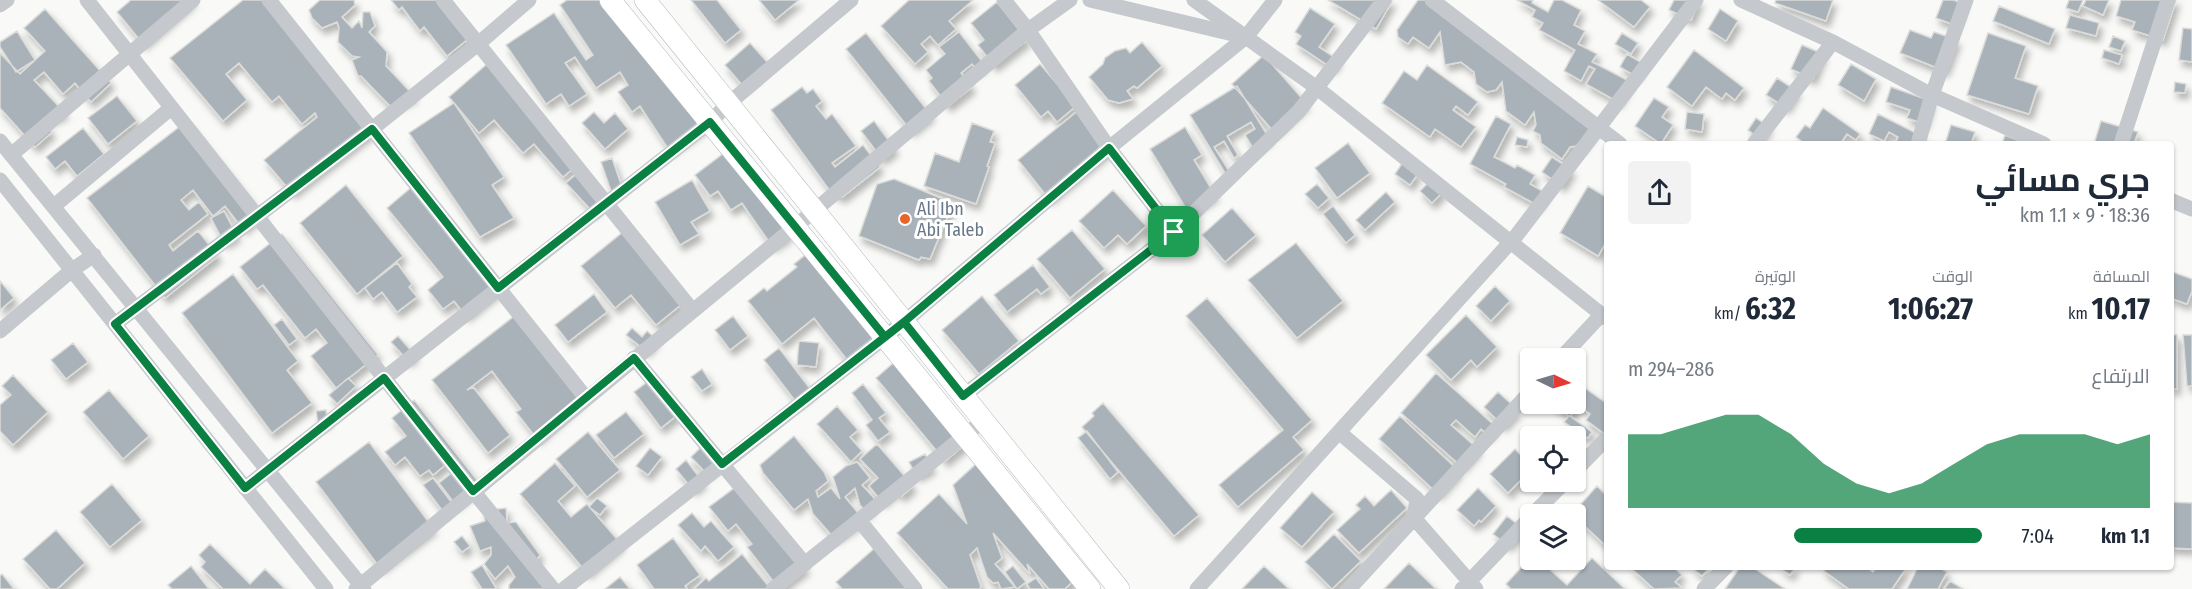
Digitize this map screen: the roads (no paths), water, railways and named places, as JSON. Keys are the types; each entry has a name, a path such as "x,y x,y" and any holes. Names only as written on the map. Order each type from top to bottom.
{"main road":[{"path":"610,0 1090,589"},
{"path":"645,0 1119,589"}],"street":[{"path":"0,5 7,0"},
{"path":"87,0 473,491 553,589"},
{"path":"11,154 192,0"},
{"path":"270,0 586,399"},
{"path":"443,0 692,310"},
{"path":"115,324 372,129 529,0"},
{"path":"245,488 710,122 850,0"},
{"path":"1004,0 1028,30 1109,148 1174,232"},
{"path":"0,141 138,308 360,587 473,491 814,211 1028,30 1070,0"},
{"path":"1090,0 1246,37"},
{"path":"1194,0 1317,88 1604,317 1571,348"},
{"path":"564,589 904,322 1109,148 1246,37 1275,0"},
{"path":"963,396 1174,232 1299,111 1384,0"},
{"path":"1432,0 1616,141"},
{"path":"1197,589 1510,242 1696,0"},
{"path":"1742,0 1833,42 1932,95 2037,141"},
{"path":"1919,141 1932,95 1966,0"},
{"path":"2122,141 2168,0"},
{"path":"1756,141 1833,42"},
{"path":"54,206 171,108"},
{"path":"0,180 326,589"},
{"path":"2174,202 2192,209"},
{"path":"0,331 72,270 94,255"},
{"path":"634,358 805,564"},
{"path":"1349,589 1520,403"},
{"path":"773,589 983,421"},
{"path":"1339,432 1417,499 1414,518 1469,586 1520,529"},
{"path":"1586,460 1604,441"},
{"path":"1543,504 1555,492"},
{"path":"859,520 915,589"},
{"path":"1704,589 1723,570"}],"place":[{"name":"Ali Ibn Abi Taleb","path":"905,219"}]}
